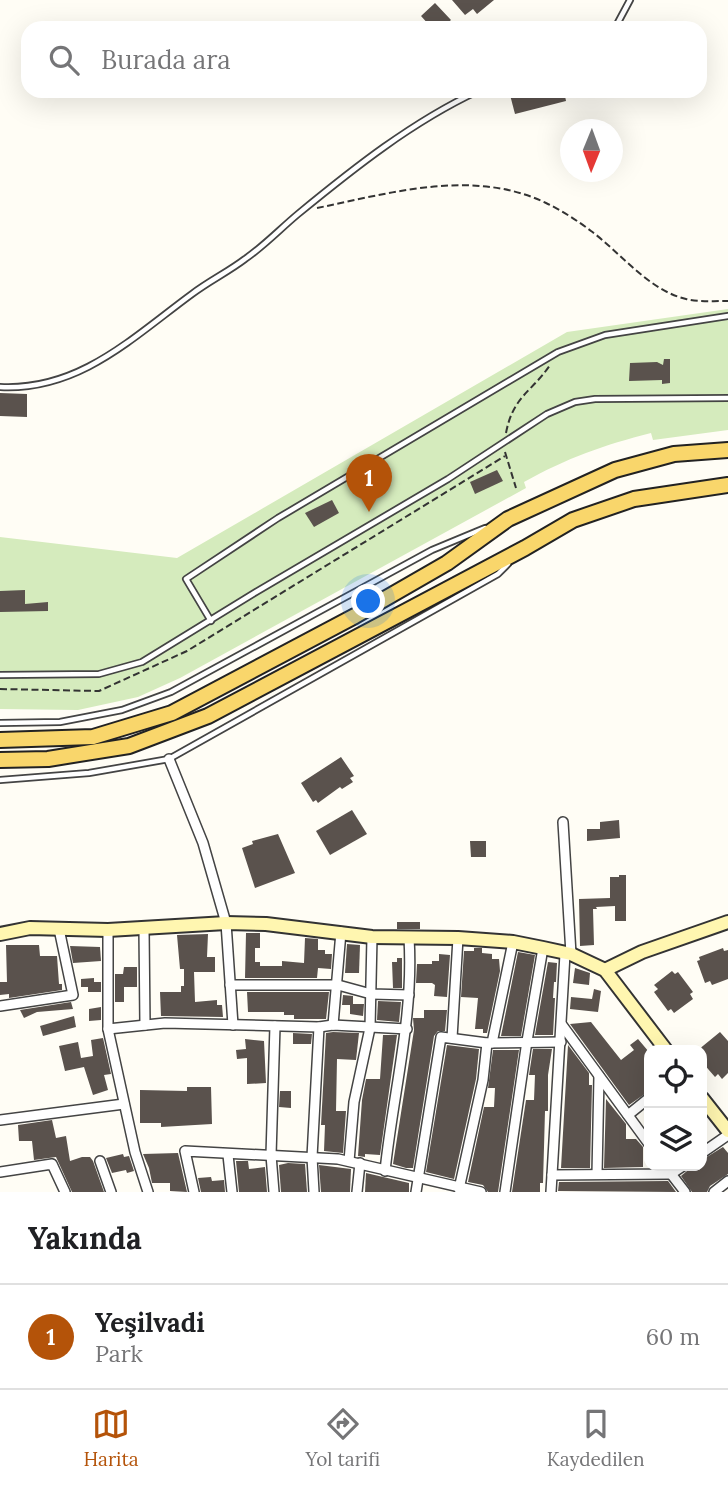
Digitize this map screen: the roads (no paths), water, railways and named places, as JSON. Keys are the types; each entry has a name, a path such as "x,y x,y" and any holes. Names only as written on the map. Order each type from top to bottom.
{"main road":[{"path":"0,740 93,737 172,713 355,616 447,563 508,519 615,470 674,454 728,450"},
{"path":"0,760 48,759 129,746 208,716 573,520 634,499 728,485"}],"street":[{"path":"169,759 203,843 226,923 233,1025"},
{"path":"551,1192 568,954 563,822"},
{"path":"605,970 642,952 728,922"},
{"path":"0,934 30,928 108,930 226,923 265,924 372,937 458,938 543,948 568,954 605,970 662,1045"},
{"path":"0,1006 73,995 59,929"},
{"path":"144,929 145,1025"},
{"path":"108,930 108,1029 135,1152 148,1192"},
{"path":"333,1025 341,932"},
{"path":"349,1161 354,1102 370,1028 372,937"},
{"path":"384,1171 407,1029 409,938"},
{"path":"452,1038 458,938"},
{"path":"459,1189 513,943"},
{"path":"505,1192 543,948"},
{"path":"230,985 338,985 371,994 409,995"},
{"path":"108,1029 145,1025 333,1025 407,1029"},
{"path":"562,1025 644,1136"},
{"path":"274,1192 271,1155 275,1026"},
{"path":"314,1192 312,1157 319,1027"},
{"path":"416,1192 441,1037 464,1042 561,1042"},
{"path":"597,1174 599,1076"},
{"path":"628,1115 644,1102"},
{"path":"0,1121 124,1104"},
{"path":"707,1106 728,1133 707,1149"},
{"path":"194,1192 186,1151 349,1161 459,1189 481,1192"},
{"path":"228,1154 232,1192"},
{"path":"100,1161 111,1192"},
{"path":"357,1192 360,1163"},
{"path":"0,1172 52,1164 65,1192"},
{"path":"552,1175 650,1171"},
{"path":"669,1171 685,1192"},
{"path":"714,1192 728,1181"}],"lane":[{"path":"619,21 630,0"},
{"path":"0,387 48,383 70,377 95,365 197,290 245,260 303,210 399,136 445,106 463,98"},
{"path":"211,621 186,579 278,518 558,352 605,335 728,316"},
{"path":"0,675 99,674 142,662 448,479 547,414 575,402 595,399 728,398"},
{"path":"0,723 60,722 121,710 171,692 432,550 508,519"},
{"path":"0,780 89,773 169,759 498,574 525,548"}],"place":[{"name":"Yeşilvadi","path":"369,512"}]}
